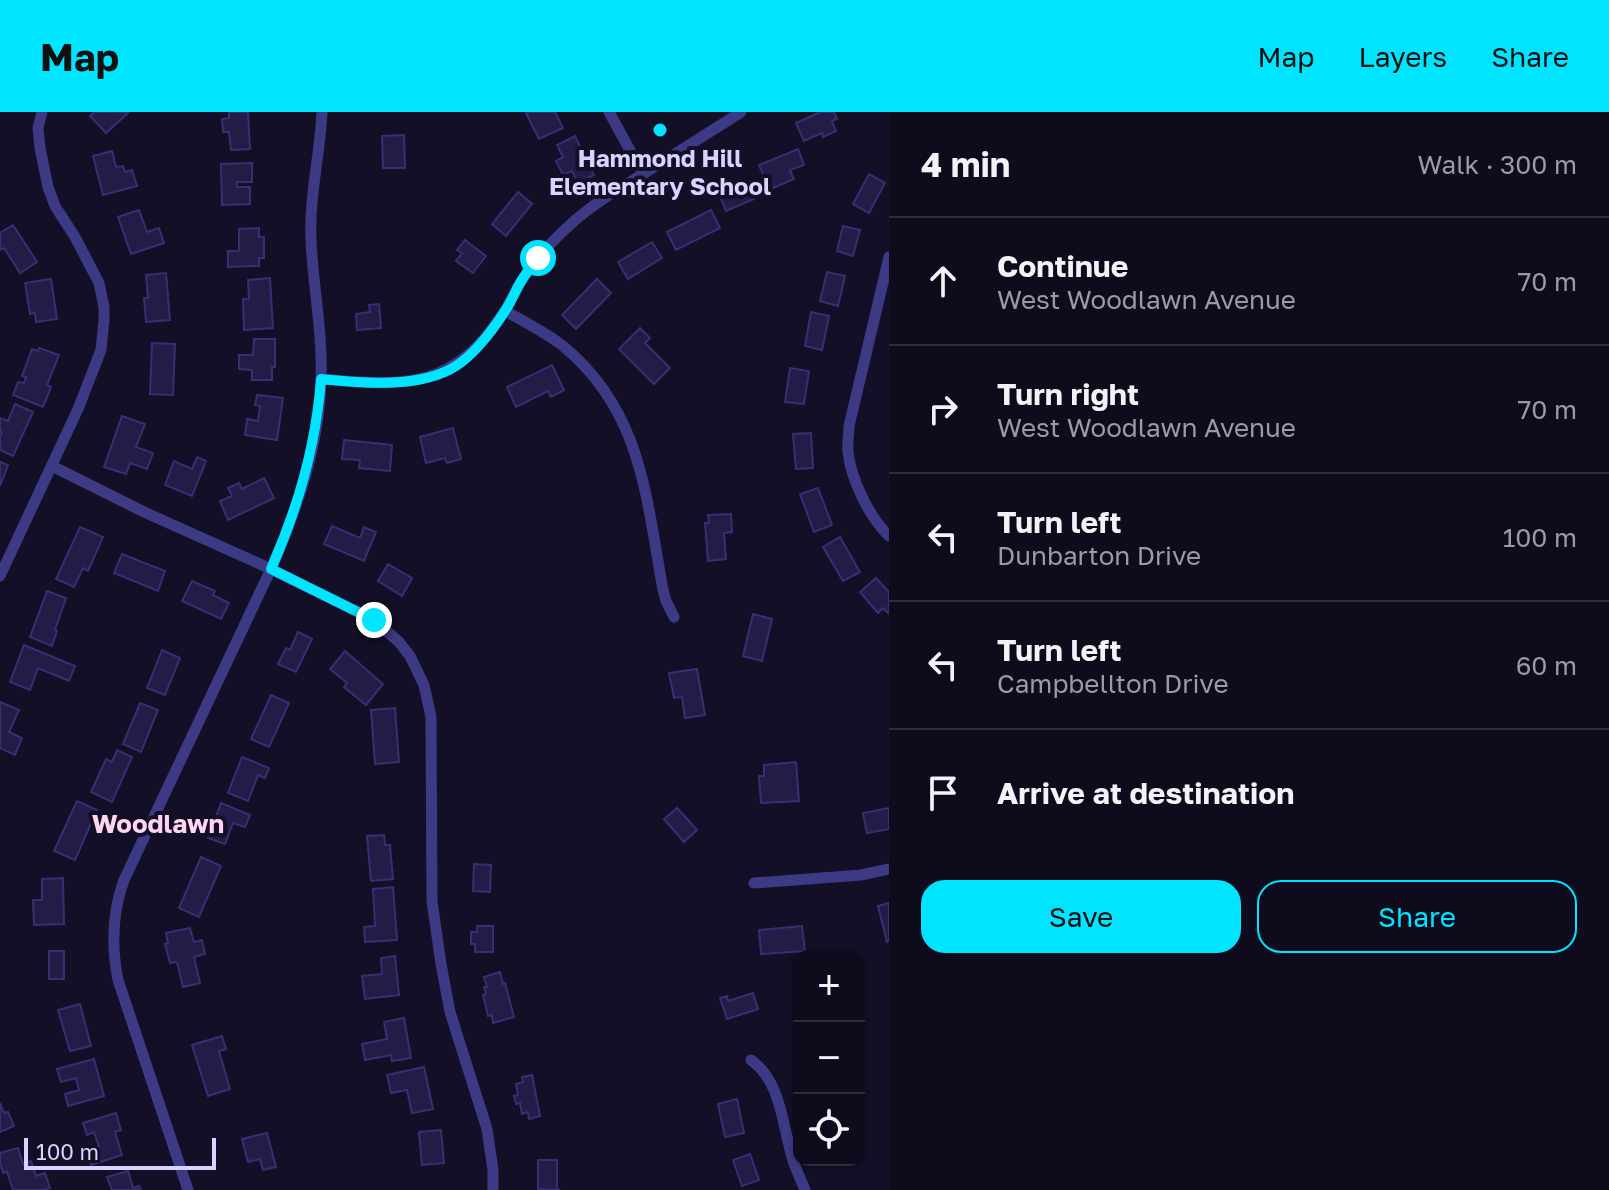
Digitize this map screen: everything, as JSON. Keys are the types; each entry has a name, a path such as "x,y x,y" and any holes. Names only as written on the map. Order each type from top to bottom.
{"street":[{"path":"0,576 78,409 101,350 104,307 99,283 55,206 48,187 38,128 42,112"},
{"path":"188,1190 118,980 113,946 115,912 124,880 271,569 305,478 316,427 321,379 311,218 322,112"},
{"path":"609,112 643,174"},
{"path":"321,379 361,383 418,380 456,366 476,349 505,311 521,282 555,240 590,208 741,112"},
{"path":"889,257 849,426 848,452 862,496 875,520 889,536"},
{"path":"505,311 562,345 593,375 614,403 640,467 663,590 674,617"},
{"path":"52,466 374,620 399,642 418,670 429,700 433,733 432,901 450,1012 487,1129 493,1190"},
{"path":"754,883 861,875 889,869"},
{"path":"751,1060 770,1079 793,1162 805,1190"}],"building":[{"path":"94,112 129,112 106,133 90,116"},
{"path":"229,112 248,112 250,149 231,150 229,132 223,132 222,119 229,118"},
{"path":"555,112 563,128 539,139 526,113"},
{"path":"820,112 834,112 837,119 832,121 836,131 804,141 796,123"},
{"path":"404,135 405,168 383,168 382,136"},
{"path":"575,136 594,175 578,183 572,171 563,175 556,161 563,157 557,145"},
{"path":"798,149 804,165 790,170 794,179 769,190 759,165"},
{"path":"112,151 116,167 123,166 125,172 132,170 137,186 103,195 93,156"},
{"path":"252,163 252,182 237,182 237,187 250,187 250,204 222,205 221,164"},
{"path":"869,174 885,183 869,213 853,204"},
{"path":"746,182 754,199 726,211 719,194"},
{"path":"518,192 532,204 506,236 492,224"},
{"path":"139,210 147,232 159,228 164,243 131,254 118,217"},
{"path":"711,210 720,228 676,250 667,232"},
{"path":"13,225 37,262 20,273 4,248 0,250 0,233"},
{"path":"843,226 860,230 853,256 837,251"},
{"path":"259,228 259,237 264,237 264,258 259,258 259,266 228,267 228,251 239,251 239,229"},
{"path":"465,240 486,256 473,273 456,261 462,253 457,250"},
{"path":"652,242 662,258 628,279 618,262"},
{"path":"827,272 845,276 838,306 820,301"},
{"path":"166,273 170,320 146,322 146,275"},
{"path":"270,278 273,328 244,330 243,299 249,299 248,280"},
{"path":"51,279 57,319 36,322 35,313 30,314 25,283"},
{"path":"597,279 611,293 576,329 562,315"},
{"path":"379,304 381,328 357,330 356,314 370,312 369,305"},
{"path":"811,312 829,316 822,350 805,346"},
{"path":"640,328 650,338 645,343 670,368 654,384 619,349"},
{"path":"254,339 275,339 272,380 252,380 252,370 239,369 239,355 253,355"},
{"path":"152,343 175,344 173,395 150,394"},
{"path":"39,348 59,355 47,385 51,387 43,407 13,395 18,382 24,383 26,377 22,376 32,349 38,351"},
{"path":"552,365 564,390 551,397 548,391 516,407 507,387"},
{"path":"790,368 809,371 804,404 785,402"},
{"path":"257,395 283,398 277,440 245,435 247,419 258,421 260,406 255,405"},
{"path":"15,404 33,412 13,456 0,450 0,418 8,421"},
{"path":"122,416 145,424 136,447 153,453 147,469 130,463 126,474 104,467"},
{"path":"453,428 461,459 447,463 445,458 426,463 420,437"},
{"path":"811,433 813,468 796,469 793,434"},
{"path":"344,440 392,445 390,471 359,468 360,460 342,459"},
{"path":"197,457 206,461 192,496 165,485 174,461 192,469"},
{"path":"0,462 8,465 0,486"},
{"path":"264,478 274,498 228,520 220,501 232,496 228,488 239,483 242,489"},
{"path":"818,488 832,525 814,532 800,494"},
{"path":"731,514 732,532 724,533 726,559 708,561 705,523 709,523 708,515"},
{"path":"332,526 360,538 364,527 376,532 364,561 324,544"},
{"path":"80,527 103,537 88,571 83,568 74,587 56,579"},
{"path":"840,537 860,572 843,581 823,547"},
{"path":"122,554 165,571 158,591 114,573"},
{"path":"388,564 412,578 402,596 378,581"},
{"path":"876,578 889,592 889,614 883,608 878,613 860,592"},
{"path":"192,581 215,591 213,595 229,603 221,619 182,601"},
{"path":"47,591 66,598 52,646 30,637"},
{"path":"753,614 772,619 762,661 743,656"},
{"path":"298,632 312,639 296,672 278,664 286,648 290,650"},
{"path":"24,645 75,666 69,681 38,668 30,690 10,682"},
{"path":"162,650 180,658 165,695 147,688"},
{"path":"345,651 383,684 366,705 344,687 347,683 330,669"},
{"path":"697,669 705,715 685,718 682,697 674,698 669,673"},
{"path":"271,695 289,703 269,747 251,739"},
{"path":"0,702 19,710 9,732 22,738 15,755 0,748"},
{"path":"140,703 158,710 141,752 123,744"},
{"path":"395,708 399,762 375,764 371,710"},
{"path":"117,750 132,757 112,802 91,792 106,759 112,762"},
{"path":"242,757 269,768 265,778 258,775 248,801 228,793"},
{"path":"796,762 799,801 761,803 759,776 764,776 764,765"},
{"path":"77,801 97,810 75,860 54,851"},
{"path":"221,803 250,815 245,827 233,823 225,844 208,838"},
{"path":"677,808 697,830 684,842 664,819"},
{"path":"889,808 889,829 867,833 863,813"},
{"path":"384,835 385,845 390,845 393,879 371,881 367,836"},
{"path":"201,857 221,866 199,917 179,908"},
{"path":"474,864 491,865 490,892 473,891"},
{"path":"63,878 64,924 34,925 33,900 42,900 42,879"},
{"path":"393,887 397,940 365,942 364,927 375,926 373,889"},
{"path":"889,903 889,941 887,942 878,906"},
{"path":"477,926 493,926 493,952 475,952 471,932 477,932"},
{"path":"802,926 805,950 761,954 759,930"},
{"path":"190,928 194,942 202,940 205,954 194,957 200,983 183,987 177,962 170,963 165,944 168,943 166,933"},
{"path":"49,951 64,951 64,979 49,979"},
{"path":"395,956 399,995 365,999 362,976 382,974 381,958"},
{"path":"500,972 514,1017 493,1023 483,995 486,994 484,987 487,987 484,977"},
{"path":"753,993 758,1009 727,1019 720,998 727,996 728,1001"},
{"path":"80,1004 91,1046 70,1051 58,1010"},
{"path":"404,1018 411,1058 392,1061 391,1055 365,1060 362,1044 387,1039 384,1022"},
{"path":"222,1036 226,1049 219,1051 230,1089 208,1096 192,1045"},
{"path":"94,1059 104,1096 68,1106 65,1094 79,1090 76,1078 61,1082 57,1069"},
{"path":"424,1067 433,1109 412,1113 407,1090 391,1093 387,1075"},
{"path":"532,1075 540,1116 529,1119 528,1112 522,1114 520,1103 516,1104 514,1096 518,1095 516,1084 523,1082 522,1077"},
{"path":"737,1099 744,1133 725,1137 718,1104"},
{"path":"0,1103 14,1126 0,1132"},
{"path":"116,1113 121,1130 115,1132 122,1155 91,1165 87,1151 99,1147 94,1132 87,1135 83,1123"},
{"path":"441,1130 444,1163 422,1165 419,1132"},
{"path":"267,1133 276,1167 263,1170 260,1159 248,1162 242,1139"},
{"path":"18,1148 23,1164 31,1161 36,1176 45,1173 50,1188 13,1190 7,1172 3,1173 0,1153"},
{"path":"750,1154 759,1180 742,1186 733,1160"},
{"path":"538,1160 557,1160 557,1189 560,1190 538,1189"},
{"path":"128,1171 133,1188 139,1186 141,1190 112,1190 107,1177"}],"place":[{"name":"Hammond Hill Elementary School","path":"660,130"}],"district":[{"name":"Woodlawn","path":"158,823"}],"route":[{"path":"374,620 271,569 305,478 320,404 321,379 361,383 418,380 456,366 476,349 505,311 538,258"}]}
